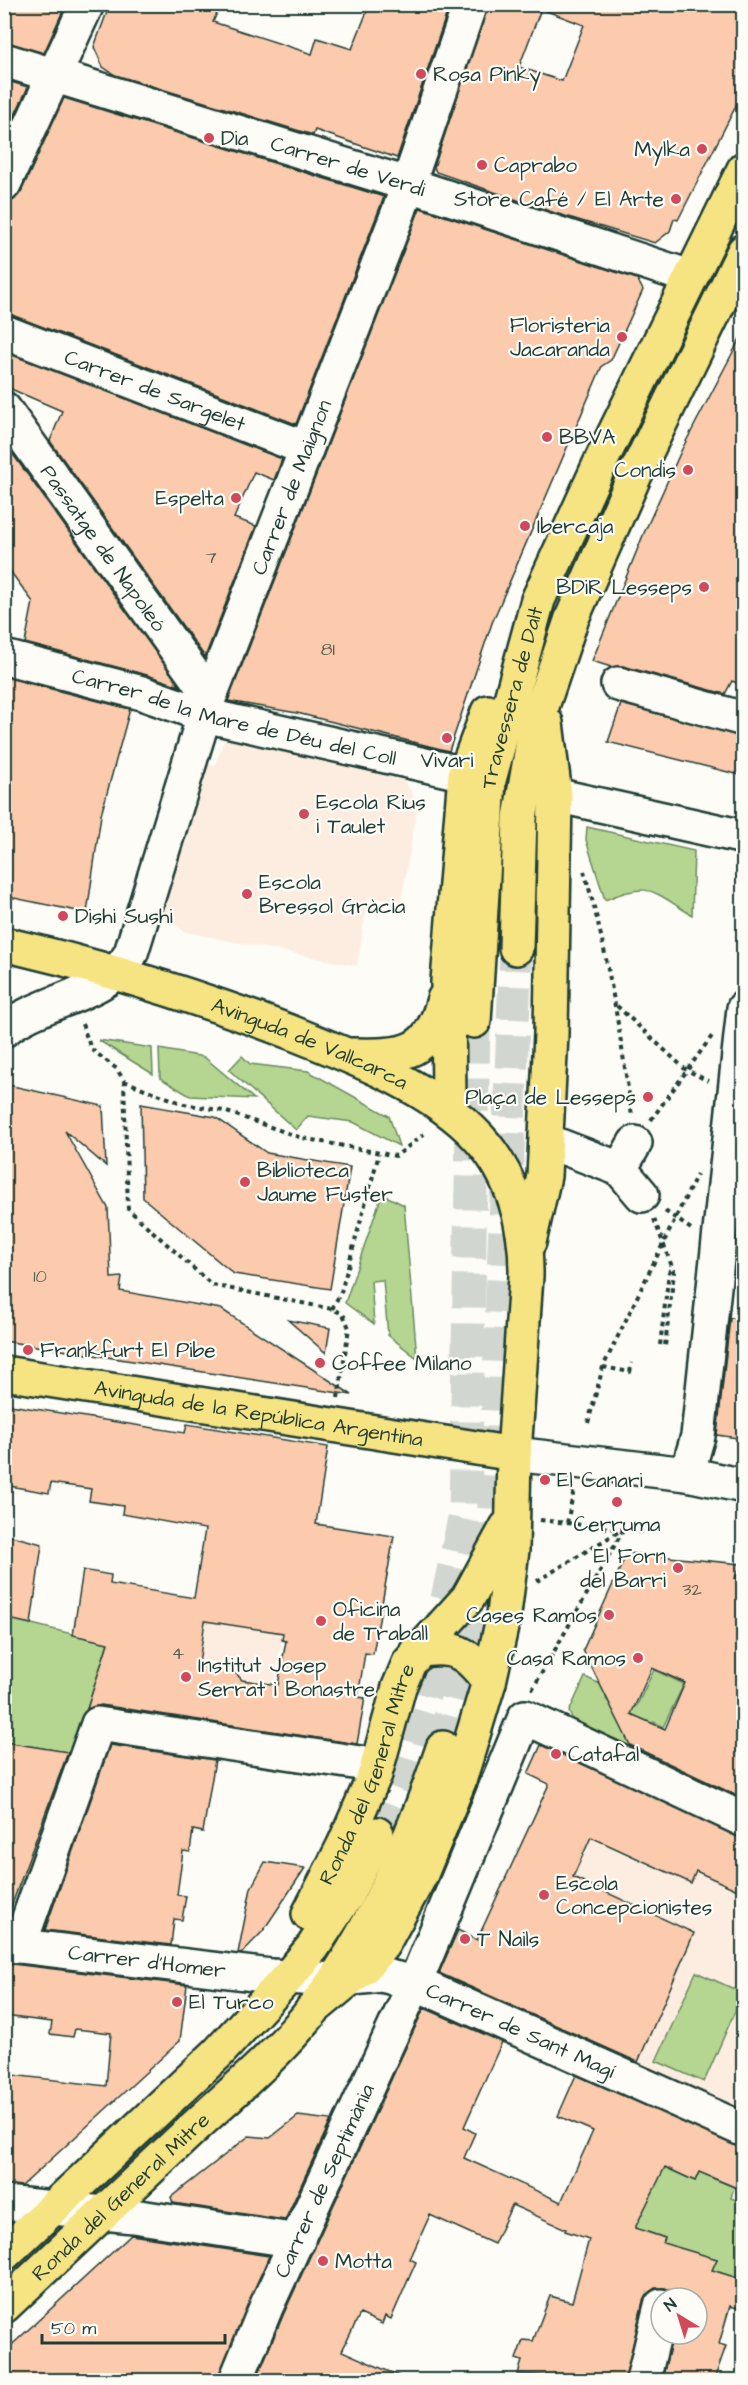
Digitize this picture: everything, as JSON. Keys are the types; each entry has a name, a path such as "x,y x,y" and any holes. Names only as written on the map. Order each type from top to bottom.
{"main road":[{"name":"Travessera de Dalt","path":"474,1021 477,777 538,600 744,169"},
{"name":"Travessera de Dalt","path":"516,948 519,831 523,788 536,724 544,699 572,618 629,488 734,292 744,251"},
{"path":"690,278 734,292"},
{"path":"514,1454 526,1253 544,1176 550,1034 555,795 544,699"},
{"path":"348,1055 400,1053 424,1041 438,1022 448,981 477,777 555,795"},
{"name":"Avinguda de Vallcarca","path":"4,944 119,972 175,990 348,1055 449,1110 479,1138 499,1165 514,1196 526,1253"},
{"path":"448,981 449,1110"},
{"name":"Avinguda de la República Argentina","path":"4,1373 514,1454"},
{"name":"Ronda del General Mitre","path":"4,2306 286,2041 312,2010 382,1944 421,1874 459,1781 489,1682 504,1614 512,1550 528,1519 514,1454"},
{"name":"Ronda del General Mitre","path":"4,2254 218,2053 255,2012 280,1976 325,1887 375,1774 399,1687 417,1651 468,1598 528,1519"},
{"path":"417,1651 446,1648 457,1651 471,1659 489,1682"},
{"name":"Ronda del General Mitre","path":"344,1979 425,1803 443,1748"},
{"name":"Ronda del General Mitre","path":"280,1976 313,1947 345,1898 377,1834"}],"street":[{"path":"4,183 87,4"},
{"name":"Carrer de Maignon","path":"119,972 131,953 204,701 407,184 470,4"},
{"name":"Carrer de Verdi","path":"4,60 407,184 690,278"},
{"name":"Carrer de Sargelet","path":"4,332 305,448"},
{"name":"Passatge de Napoleó","path":"4,409 204,701"},
{"name":"Carrer de la Mare de Déu del Coll","path":"4,657 142,693 204,701 477,777"},
{"path":"618,684 744,719"},
{"path":"555,795 744,837"},
{"path":"4,1030 36,1010 107,980 119,972"},
{"path":"687,1474 698,1436 718,1248 738,1093 744,1008"},
{"path":"560,1146 628,1156 642,1195"},
{"path":"514,1454 687,1474 744,1486"},
{"path":"415,1983 528,1704 744,1820"},
{"path":"12,1945 98,1724 360,1763 375,1774"},
{"name":"Carrer d'Homer","path":"12,1945 280,1976"},
{"name":"Carrer de Sant Magí","path":"280,1976 344,1979 381,1975 415,1983 744,2130"},
{"name":"Carrer de Septimània","path":"237,2380 267,2304 415,1983"},
{"path":"4,2203 133,2216 298,2241"},
{"path":"643,2380 651,2346"}],"path":[{"path":"582,863 596,908 616,1005 628,1156"},
{"path":"616,1005 685,1070 738,1093"},
{"path":"82,1024 92,1049 117,1069 124,1081 128,1209 212,1285 332,1309 343,1314 349,1328 337,1404"},
{"path":"628,1156 685,1070 714,1033"},
{"path":"124,1081 184,1104 224,1111 302,1138 379,1154 396,1156 424,1134"},
{"path":"332,1309 341,1292 379,1154"},
{"path":"588,1423 603,1366 700,1167"},
{"path":"642,1195 718,1248"},
{"path":"642,1195 663,1241 673,1270 669,1272 663,1345"},
{"path":"603,1366 630,1372 632,1363"},
{"path":"567,1523 576,1483"},
{"path":"528,1519 644,1532"},
{"path":"528,1586 624,1529"},
{"path":"528,1704 624,1529"}],"shaded area":[{"name":"Escola Rius i Taulet","path":"239,738 404,780 418,804 401,902 368,897 357,966 185,932 163,913 205,764 215,765 224,741"},
{"name":"Institut Josep Serrat i Bonastre","path":"118,1585 286,1614 265,1740 86,1711 108,1643"},
{"path":"585,1835 690,1883 698,1868 743,1893 744,2102 738,2114 635,2069 655,2022 518,1852"}],"green space":[{"path":"587,827 694,851 692,915 651,891 632,891 605,900 586,840"},
{"path":"98,1040 152,1048 153,1074"},
{"path":"159,1049 204,1057 254,1099 190,1096 160,1078"},
{"path":"242,1056 250,1064 308,1071 389,1116 399,1146 353,1122 308,1116 296,1130 229,1070"},
{"path":"382,1194 404,1205 417,1358 388,1335 383,1280 371,1281 374,1324 345,1303"},
{"path":"4,1617 108,1643 73,1753 5,1742"},
{"path":"654,1670 684,1684 663,1727 654,1722 643,1746 635,1743 632,1747 573,1720 569,1712 585,1677 605,1686 606,1699 614,1709 632,1709 637,1705"},
{"path":"696,1972 743,1993 704,2082 656,2061"},
{"path":"719,2128 727,2131 712,2178 734,2187 731,2198 741,2202 738,2209 743,2212 743,2280 712,2270 717,2259 657,2261 665,2238 635,2228 664,2167 695,2181"}],"building":[{"path":"4,4 66,4 44,53 4,42"},
{"path":"110,4 221,4 213,22 312,54 317,38 352,49 370,4 450,4 397,158 315,130 313,135 115,75 103,67 94,47"},
{"path":"488,4 744,4 744,90 678,220 674,219 670,231 655,243 555,213 436,172 434,167","holes":["541,9 584,25 562,81 519,67"]},
{"path":"4,80 28,87 4,138"},
{"path":"64,98 384,197 296,424 4,312 4,203 14,200 21,192"},
{"path":"420,208 637,279 643,290 611,360 602,366 492,623 449,751 297,713 228,701"},
{"path":"744,331 744,673 737,683 732,681 725,694 623,666 611,667 592,661 644,533 682,449"},
{"path":"7,353 282,459 274,480 254,472 234,518 256,526 205,657 50,441 62,411 4,386"},
{"path":"4,442 180,686 25,643 33,602 4,563"},
{"path":"4,677 130,709 101,815 87,913 4,896"},
{"path":"621,704 744,737 744,776 608,742"},
{"path":"8,1085 103,1106 106,1166 65,1131 108,1208 111,1278 122,1277 120,1291 221,1309 352,1395 4,1341 4,1103"},
{"name":"Biblioteca Jaume Fuster","path":"141,1104 215,1117 267,1153 350,1167 330,1289 234,1274 143,1198"},
{"path":"730,1318 744,1319 744,1439 717,1435"},
{"path":"288,1320 330,1328 326,1353"},
{"path":"4,1404 185,1433 187,1424 328,1447 316,1524 394,1536 373,1654 365,1653 358,1697 365,1698 357,1744 101,1705 87,1709 108,1643 73,1635 83,1570 111,1575 110,1584 194,1598 205,1529 122,1514 123,1506 89,1501 91,1489 51,1483 49,1493 4,1485","holes":["205,1621 283,1633 282,1640 286,1641 278,1685 242,1680 231,1668 199,1663"]},
{"path":"4,1534 42,1544 31,1624 4,1618"},
{"path":"627,1553 741,1564 735,1578 744,1579 744,1799 630,1745 583,1650","holes":["652,1668 685,1683 665,1729 631,1714"]},
{"path":"4,1742 68,1752 4,1926"},
{"path":"110,1745 215,1760 203,1832 193,1830 190,1852 183,1851 177,1895 186,1896 182,1920 174,1919 171,1945 45,1930"},
{"path":"541,1745 744,1838 744,1893 696,1871 691,1883 591,1837 573,1877 694,1933 638,2062 439,1973 458,1930 477,1940 549,1784 528,1774"},
{"path":"265,1862 305,1868 263,1931 241,1954 238,1953 251,1888"},
{"path":"4,1963 187,1985 180,2041 22,2186 4,2184 4,2074 106,2086 111,2033 75,2029 73,2037 50,2034 52,2022 4,2016"},
{"path":"424,2008 502,2042 464,2127 475,2133 464,2158 561,2202 593,2131 558,2116 576,2075 744,2148 744,2191 699,2172 695,2181 665,2167 635,2228 665,2238 663,2243 717,2259 712,2270 744,2280 744,2310 730,2306 719,2344 726,2346 714,2380 662,2380 670,2346 709,2346 709,2286 649,2286 649,2292 643,2301 625,2380 553,2380 554,2376 518,2374 522,2361 516,2359 523,2340 533,2341 550,2296 572,2302 589,2239 565,2231 566,2229 512,2205 494,2244 430,2215 410,2259 416,2262 391,2319 385,2316 382,2324 360,2314 342,2351 408,2380 256,2380 284,2313"},
{"path":"298,2116 331,2120 285,2220 173,2203 171,2197 249,2136 270,2138"},
{"path":"131,2235 269,2256 218,2380 4,2380 4,2352"}],"tunnel":[{"path":"443,1748 493,1530 516,948"},
{"path":"377,1834 403,1763 432,1670 465,1514 474,1021"}],"place":[{"name":"Rosa Pinky","path":"421,74"},
{"name":"Dia","path":"209,138"},
{"name":"Mylka","path":"702,149"},
{"name":"Caprabo","path":"482,165"},
{"name":"Store Café / El Arte","path":"676,199"},
{"name":"Floristeria Jacaranda","path":"622,337"},
{"name":"BBVA","path":"547,437"},
{"name":"Condis","path":"688,470"},
{"name":"Espelta","path":"236,498"},
{"name":"Ibercaja","path":"525,526"},
{"name":"BDiR Lesseps","path":"704,587"},
{"name":"Vivari","path":"447,738"},
{"name":"Escola Rius i Taulet","path":"304,814"},
{"name":"Escola Bressol Gràcia","path":"247,894"},
{"name":"Dishi Sushi","path":"63,916"},
{"name":"Plaça de Lesseps","path":"648,1097"},
{"name":"Biblioteca Jaume Fuster","path":"245,1182"},
{"name":"Frankfurt El Pibe","path":"28,1350"},
{"name":"Coffee Milano","path":"320,1363"},
{"name":"El Canari","path":"545,1480"},
{"name":"Cerruma","path":"617,1502"},
{"name":"El Forn del Barri","path":"678,1568"},
{"name":"Cases Ramos","path":"609,1615"},
{"name":"Oficina de Traball","path":"321,1621"},
{"name":"Casa Ramos","path":"638,1658"},
{"name":"Institut Josep Serrat i Bonastre","path":"186,1677"},
{"name":"Catafal","path":"556,1754"},
{"name":"Escola Concepcionistes","path":"544,1895"},
{"name":"T Nails","path":"465,1939"},
{"name":"El Turco","path":"177,2002"},
{"name":"Motta","path":"323,2261"}]}
